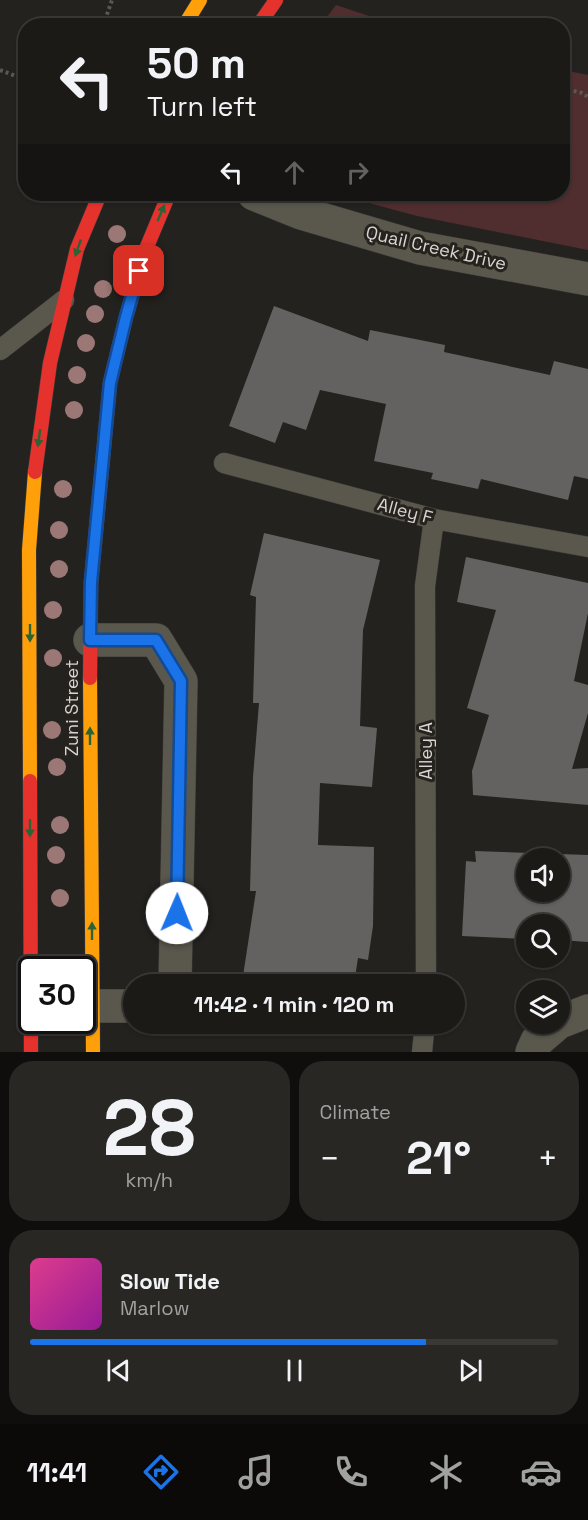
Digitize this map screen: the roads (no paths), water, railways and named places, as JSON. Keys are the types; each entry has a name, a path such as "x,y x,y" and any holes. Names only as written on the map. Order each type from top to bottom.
{"main road":[{"path":"189,18 200,0"},
{"path":"264,18 276,0"},
{"path":"31,1052 29,550 36,459 50,363 77,249 97,201"},
{"name":"Zuni Street","path":"92,956 91,582 110,383 146,249 166,201"},
{"name":"Zuni Street","path":"93,1034 93,1052"}],"street":[{"name":"Quail Creek Drive","path":"271,201 301,213 420,248 588,279"},
{"path":"90,640 156,640 181,681 175,974"},
{"path":"96,1006 123,1006"},
{"path":"570,1018 588,1011"},
{"path":"532,1052 537,1041 546,1034"}],"lane":[{"path":"0,350 65,300"},
{"name":"Alley F","path":"224,463 434,519 588,547"},
{"name":"Alley A","path":"426,974 425,586 434,519"},
{"path":"422,1052 424,1034"}]}
